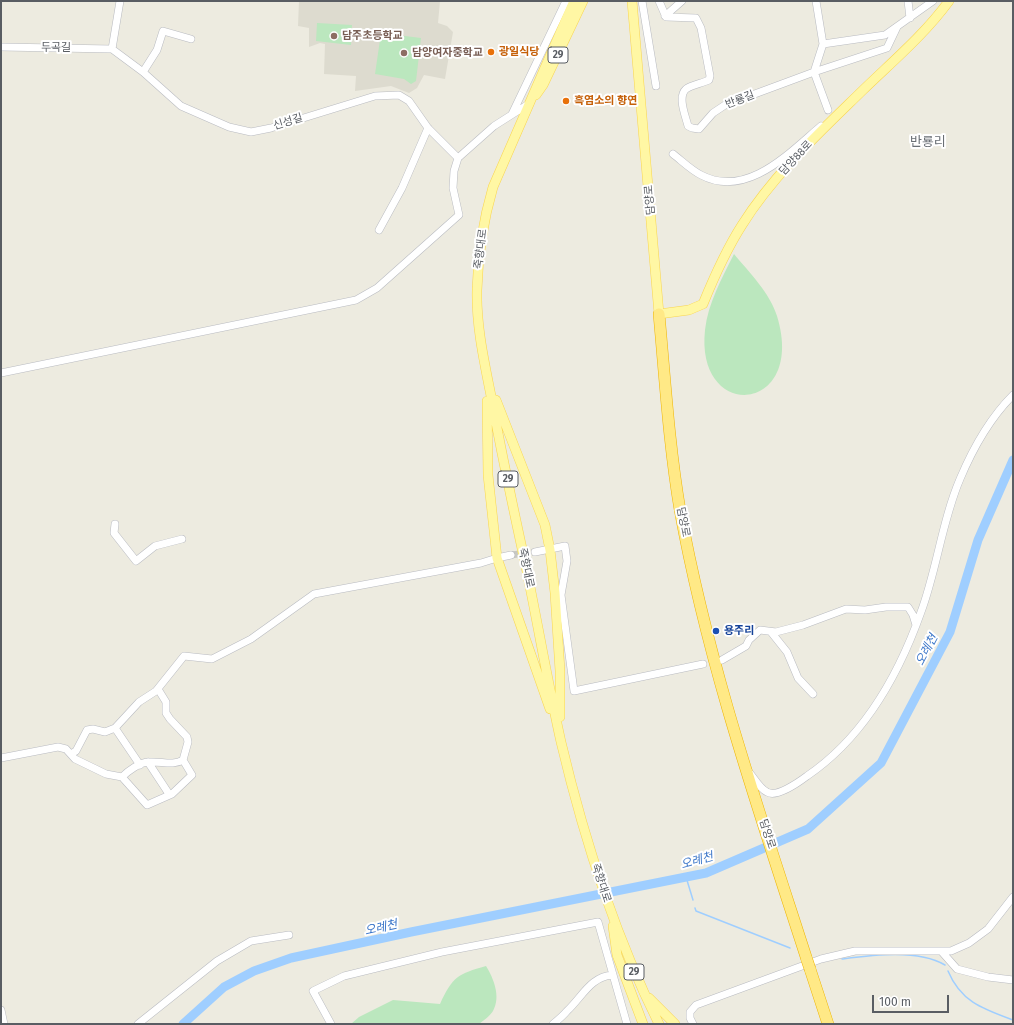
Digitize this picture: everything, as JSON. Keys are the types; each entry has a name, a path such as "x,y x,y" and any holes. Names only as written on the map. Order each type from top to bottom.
{"highway":[{"name":"담양로","path":"659,314 667,412 680,509 709,644 746,769 828,1024"}],"main road":[{"name":"죽향대로","path":"574,1 492,187 482,236 477,292 482,347 487,378 561,739 592,856 612,919 643,992 659,1024"},
{"name":"죽향대로","path":"528,105 543,85 583,1"},
{"name":"담양로","path":"632,1 659,314"},
{"name":"담양88로","path":"659,314 689,310 703,304 729,246 742,225 769,188 798,154 925,31 949,1"},
{"path":"487,378 545,525 550,550 555,593 560,663 561,739"},
{"path":"487,378 488,475 497,558 561,739"},
{"path":"612,919 613,938 617,955 643,1024"},
{"path":"643,992 675,1024"}],"street":[{"path":"112,49 120,1"},
{"path":"512,114 566,1"},
{"path":"642,1 656,86"},
{"path":"659,1 665,16 682,1"},
{"path":"816,1 823,44 814,72 828,110"},
{"path":"908,1 910,18"},
{"name":"반룡길","path":"823,44 885,36 933,1"},
{"name":"반룡길","path":"665,16 671,18 696,18 701,28 710,76 709,80 686,89 683,93 684,108 688,126 699,129 713,113 725,105 814,72 887,48 898,27"},
{"path":"143,72 157,50 163,31 191,39"},
{"name":"두곡길","path":"1,47 112,49"},
{"name":"신성길","path":"112,49 143,72 181,106 240,130 259,131 375,96 389,94 398,95 409,101 428,128 458,158"},
{"path":"673,154 702,175 716,180 742,180 756,175 777,163 865,88"},
{"path":"1,373 356,300 376,288 459,215 453,188 454,171 458,158 494,126 528,105"},
{"path":"379,230 402,188 428,128"},
{"path":"746,769 766,792 772,794 797,783 828,761 849,739 881,698 923,607 960,478 986,428 1013,395"},
{"path":"115,524 114,533 136,561 155,546 182,539"},
{"path":"535,552 565,546 568,555 561,595 574,691 703,664"},
{"path":"71,754 76,751 87,730 93,729 105,732 115,728 139,702 158,689 184,656 212,659 251,639 314,594 484,563 497,558 511,556"},
{"path":"722,660 746,646 749,640 760,630 771,632 803,625 846,608 865,610 886,607 908,607 913,615 916,625"},
{"path":"771,632 787,652 798,678 813,694"},
{"path":"122,777 140,765 148,762 176,764 183,760 188,742 187,737 166,713 166,702 158,689"},
{"path":"115,728 140,765"},
{"path":"1,758 58,747 66,749 75,759 106,774 122,777 147,805 169,794 184,784 192,775 183,760"},
{"path":"148,762 169,794"},
{"path":"693,1024 690,1018 690,1012 696,1005 821,959 855,951 881,950 942,952 959,948 988,930 1013,897"},
{"path":"331,1024 313,992 344,976 442,952 598,922 627,1024"},
{"path":"138,1024 217,960 252,941 289,935"},
{"path":"942,952 957,969 988,977 1013,980"},
{"path":"553,1024 567,1011 593,981 605,975 613,975"},
{"path":"1,1010 4,1024"}],"shaded area":[{"name":"담양여자중학교","path":"299,1 440,1 438,23 447,26 453,32 445,79 424,75 417,88 409,93 391,86 355,91 356,76 324,74 325,44 320,43 309,47 309,28 298,26"}],"green space":[{"path":"317,23 352,25 351,45 316,41"},
{"path":"381,33 421,38 416,81 411,84 404,79 375,74"},
{"path":"734,254 758,283 774,307 777,316 782,349 777,373 765,388 748,395 731,392 716,381 706,360 705,330 709,310 716,291"},
{"path":"486,966 496,988 496,1000 492,1013 479,1024 351,1024 359,1017 393,1000 440,1004 449,987 457,978 469,971"}],"waterway":[{"name":"오례천","path":"183,1024 224,987 254,971 291,958 411,932 706,873 808,829 881,763 950,632 978,540 1013,460"},
{"path":"686,877 693,900"},
{"path":"695,908 696,911 790,948"},
{"path":"842,959 895,954 922,957 945,965"},
{"path":"948,971 953,982 966,997 983,1008 1013,1020"}],"tunnel":[{"path":"511,555 535,552"}],"place":[{"name":"담주초등학교","path":"334,36"},
{"name":"광일식당","path":"491,52"},
{"name":"담양여자중학교","path":"404,53"},
{"name":"흑염소의 향연","path":"566,101"},
{"name":"용주리","path":"716,631"}],"district":[{"name":"반룡리","path":"928,142"}]}
